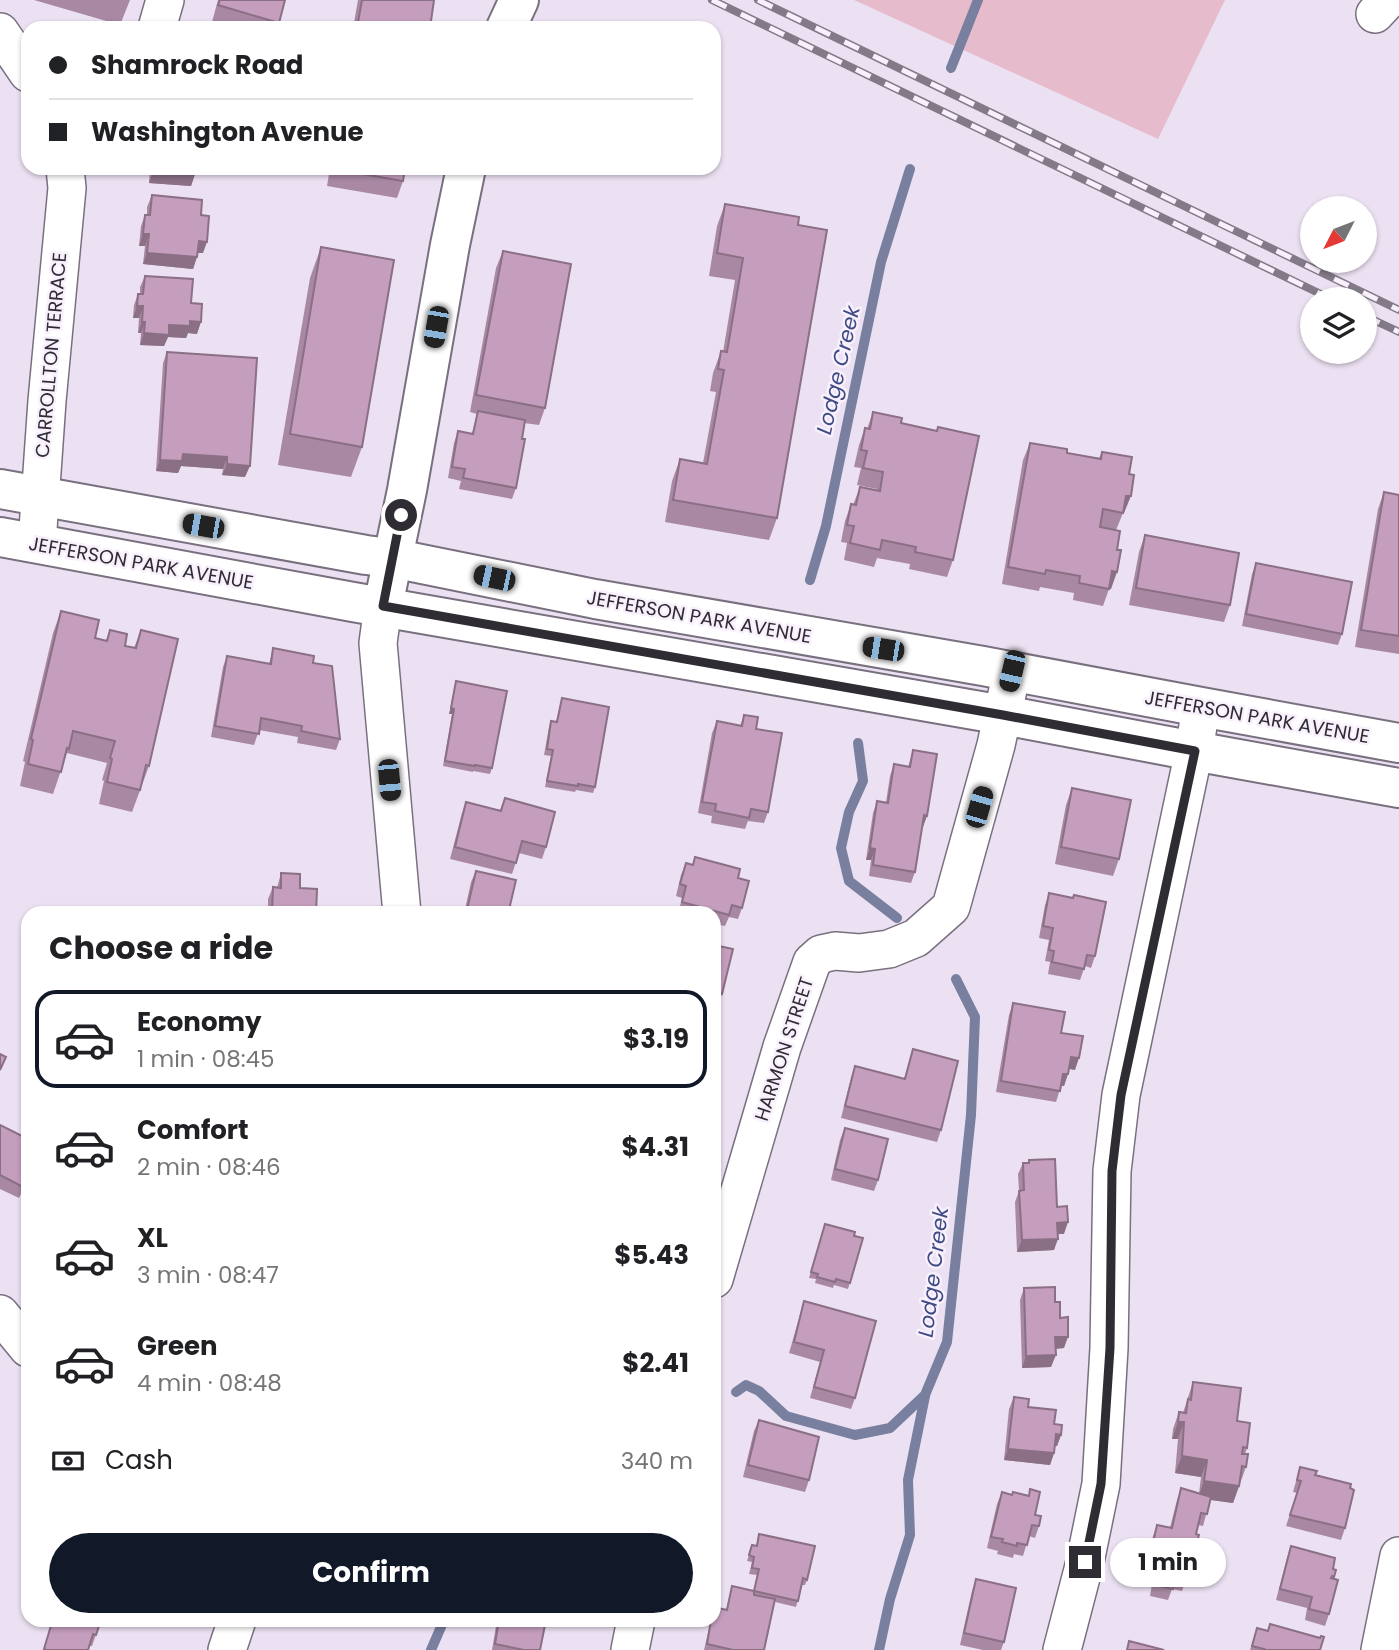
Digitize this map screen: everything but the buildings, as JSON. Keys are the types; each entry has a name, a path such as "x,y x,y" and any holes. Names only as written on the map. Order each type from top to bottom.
{"main road":[{"path":"509,21 519,0"},
{"path":"383,606 465,175"},
{"name":"JEFFERSON PARK AVENUE","path":"0,489 392,558 595,599 1012,671 1399,743"},
{"name":"JEFFERSON PARK AVENUE","path":"0,537 1399,788"}],"street":[{"path":"159,21 165,0"},
{"path":"0,32 21,63"},
{"name":"CARROLLTON TERRACE","path":"37,543 65,175"},
{"path":"383,606 378,643 400,906"},
{"name":"HARMON STREET","path":"721,1255 782,1047 812,962 821,954 835,951 859,953 889,949 916,938 951,908 996,745 1012,671"},
{"path":"1062,1650 1085,1562 1101,1484 1110,1348 1112,1171 1121,1095 1195,751 1201,707"},
{"path":"0,1314 21,1340"},
{"path":"1380,1650 1399,1556"},
{"path":"227,1650 235,1627"},
{"path":"630,1650 635,1627"}],"shaded area":[{"path":"854,0 1225,0 1158,139"}],"waterway":[{"name":"Lodge Creek","path":"951,68 978,0"},
{"name":"Lodge Creek","path":"810,580 826,526 881,262 910,169"},
{"name":"Lodge Creek","path":"858,743 863,781 849,812 841,848 849,881 897,918"},
{"name":"Lodge Creek","path":"736,1392 746,1385 759,1391 786,1416 855,1435 890,1428 925,1395 947,1342 971,1115 975,1017 956,979"},
{"path":"879,1650 890,1599 910,1535 908,1480 925,1396"},
{"name":"Lodge Creek","path":"431,1650 441,1627"}],"railway":[{"path":"712,0 1306,287"},
{"path":"758,0 1399,310"},
{"path":"1377,322 1399,332"}],"route":[{"path":"401,515 383,606 1195,751 1121,1095 1112,1171 1110,1348 1101,1484 1085,1562"}]}
